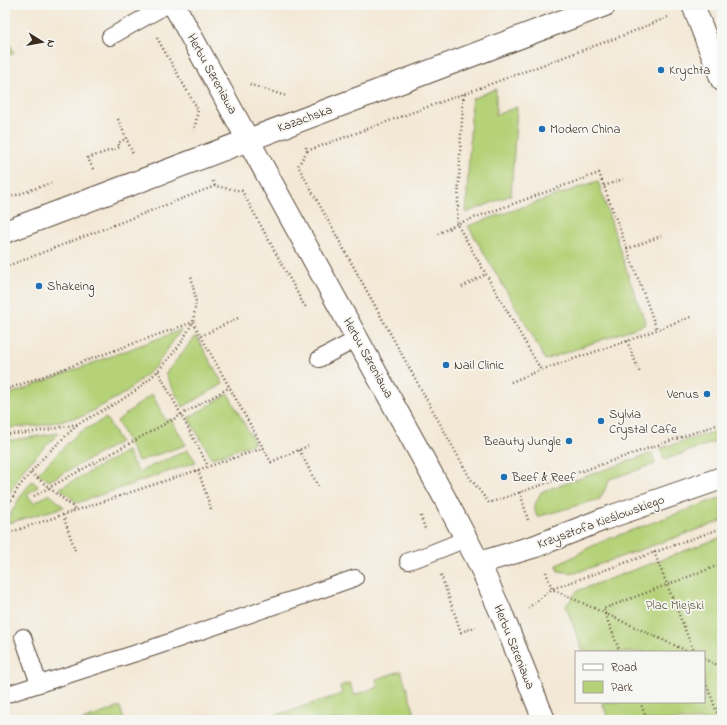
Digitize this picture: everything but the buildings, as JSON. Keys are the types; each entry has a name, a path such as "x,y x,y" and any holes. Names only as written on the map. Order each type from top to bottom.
{"street":[{"name":"Herbu Szreniawa","path":"174,5 479,563 503,617 544,720"},
{"name":"Kazachska","path":"5,232 296,122 576,10 605,5"},
{"path":"693,6 722,80"},
{"name":"Krzysztofa Kieślowskiego","path":"479,563 536,546 604,519 722,478"}],"lane":[{"path":"110,37 167,5"},
{"path":"319,359 357,339"},
{"path":"408,561 466,539"},
{"path":"5,695 152,648 355,578"},
{"path":"23,637 39,684"}],"path":[{"path":"693,6 627,34 307,151 298,166 470,478 489,503 722,422"},
{"path":"145,17 198,110 193,135 215,186"},
{"path":"247,79 251,85 286,95 307,151"},
{"path":"464,94 457,224 541,370"},
{"path":"118,119 134,155"},
{"path":"92,169 88,158 120,147 118,143 127,138"},
{"path":"438,234 457,224 599,173 657,330"},
{"path":"604,186 623,179"},
{"path":"5,267 215,186 242,191 304,305 309,310"},
{"path":"627,249 661,236"},
{"path":"462,287 486,274"},
{"path":"5,511 18,488 43,458 78,424 120,401 139,388 158,371 181,343 193,322 196,302 191,275"},
{"path":"511,382 693,316"},
{"path":"201,336 238,318"},
{"path":"193,322 271,462 308,446"},
{"path":"5,390 193,322"},
{"path":"627,341 640,373"},
{"path":"158,371 208,466"},
{"path":"34,496 230,387"},
{"path":"5,434 38,432 78,424"},
{"path":"5,534 264,448"},
{"path":"299,450 318,486"},
{"path":"198,470 211,509"},
{"path":"31,473 77,510"},
{"path":"419,510 461,632 528,608 552,589 722,528"},
{"path":"63,515 76,553"},
{"path":"654,552 694,651"},
{"path":"620,651 603,609 722,564"},
{"path":"552,589 687,651"},
{"path":"705,659 722,667"},
{"path":"705,680 721,720"},
{"path":"640,703 647,720"}],"green space":[{"path":"5,34 14,53 5,57"},
{"path":"496,89 496,115 517,107 511,195 466,213 472,99"},
{"path":"598,181 630,281 646,324 545,360 530,331 468,226"},
{"path":"181,330 155,367 125,393 83,416 37,426 5,428 5,396"},
{"path":"196,336 223,384 183,407 165,374"},
{"path":"152,394 166,421 171,419 186,445 138,461 117,421"},
{"path":"228,394 255,443 212,458 188,418"},
{"path":"106,418 120,442 49,481 38,473 77,434"},
{"path":"722,429 722,454 717,441 664,460 661,448"},
{"path":"59,433 25,467 5,500 5,440"},
{"path":"188,450 196,462 77,503 60,488 127,451 138,472"},
{"path":"652,453 655,464 610,479 600,499 537,517 534,507 541,492"},
{"path":"32,481 38,486 27,495 34,503 49,494 64,507 5,524 20,497"},
{"path":"722,497 722,521 575,573 558,571 557,565 588,548 608,539"},
{"name":"Plac Miejski","path":"722,537 722,720 609,720 602,703 705,703 705,651 583,651 566,606 577,591"},
{"path":"401,671 417,720 261,720 342,694 340,686 350,683 354,695 378,687 376,679"},
{"path":"120,707 124,720 82,720"}],"place":[{"name":"Krychta","path":"661,70"},
{"name":"Modern China","path":"542,129"},
{"name":"Shakeing","path":"39,286"},
{"name":"Nail Clinic","path":"446,365"},
{"name":"Venus","path":"707,394"},
{"name":"Sylvia Crystal Cafe","path":"601,421"},
{"name":"Beauty Jungle","path":"569,441"},
{"name":"Beef & Reef","path":"504,477"}]}
